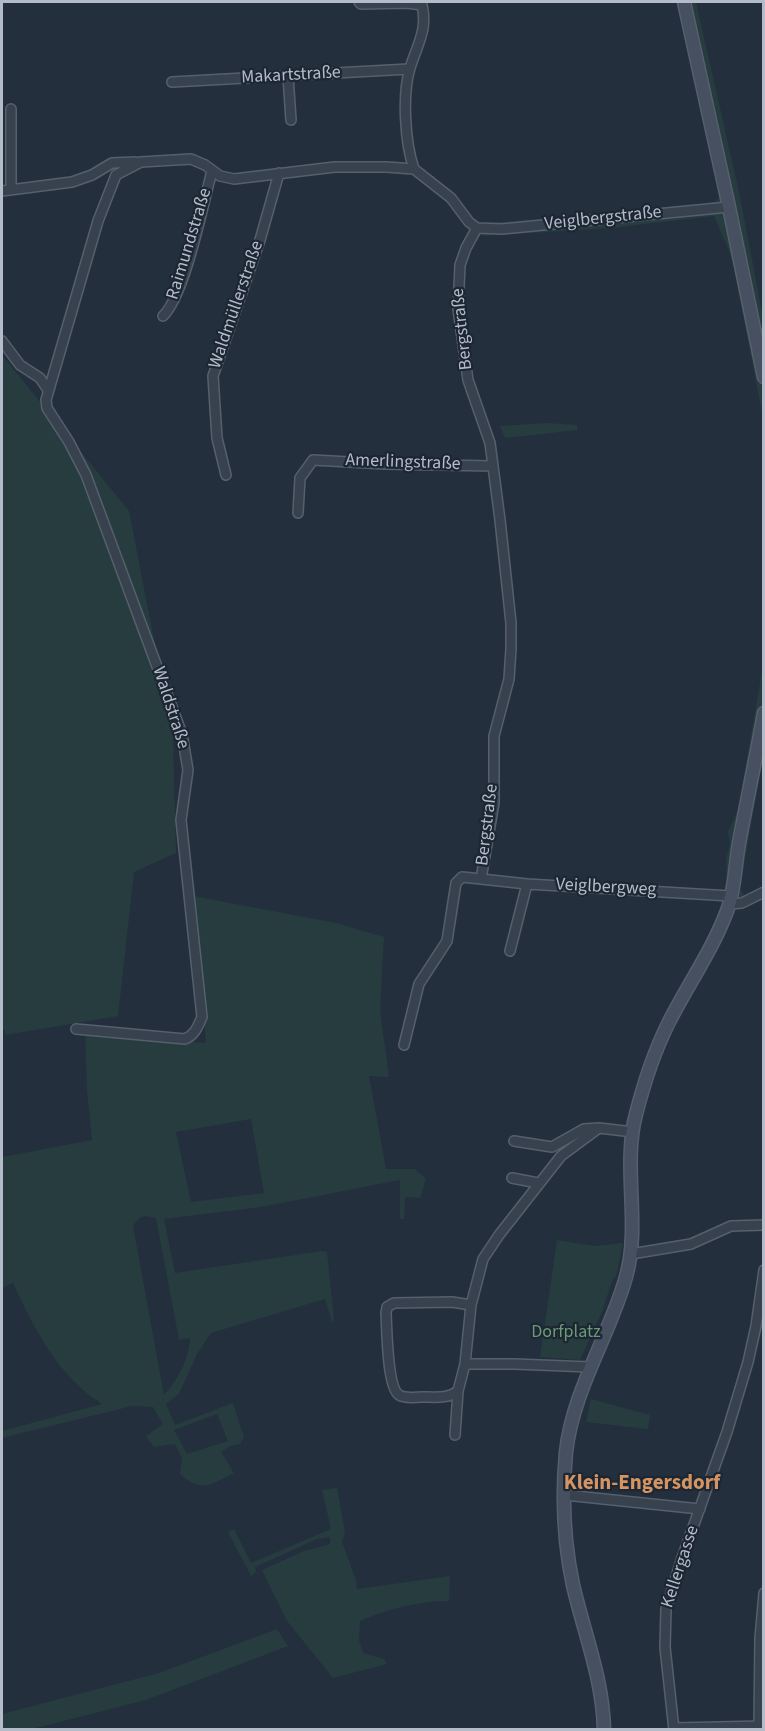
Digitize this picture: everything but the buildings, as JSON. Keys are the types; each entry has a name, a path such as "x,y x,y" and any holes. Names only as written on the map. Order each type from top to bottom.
{"main road":[{"path":"684,2 764,377"},
{"path":"604,1730 599,1684 571,1572 565,1495 565,1463 570,1430 590,1367 618,1302 631,1254 633,1132 642,1094 664,1032 716,935 730,900 764,713"}],"street":[{"path":"359,2 361,4 422,5 425,19 418,48 409,69 406,114 410,159 414,169 451,198 469,222 477,228"},
{"name":"Makartstraße","path":"172,82 409,69"},
{"path":"288,76 291,120"},
{"path":"11,110 6,190 72,182 92,175 112,163 191,159 205,165 220,176 234,179 335,167 414,169"},
{"path":"48,390 98,221 113,179 120,171 141,162"},
{"name":"Raimundstraße","path":"163,315 170,309 180,288 212,171"},
{"name":"Waldmüllerstraße","path":"226,475 217,438 213,376 260,240 279,173"},
{"name":"Veiglbergstraße","path":"477,228 502,229 729,207"},
{"name":"Bergstraße","path":"404,1045 419,984 447,940 456,883 462,877 482,879 493,815 494,735 509,679 510,617 493,466 488,433 467,374 458,309 460,265 477,228"},
{"path":"2,341 20,364 40,378 48,390"},
{"name":"Waldstraße","path":"48,390 47,408 69,442 86,475 182,734 188,770 181,820 202,1017 195,1032 191,1037 185,1039 76,1029"},
{"name":"Amerlingstraße","path":"298,513 300,478 313,460 493,466"},
{"name":"Veiglbergweg","path":"482,879 730,900"},
{"path":"510,951 527,884"},
{"path":"730,900 739,904 764,892"},
{"path":"454,1436 458,1391 465,1364 471,1305 481,1264 497,1238 538,1183 567,1149 599,1128"},
{"path":"514,1142 552,1147 584,1129 599,1128 633,1132"},
{"path":"512,1178 538,1183"},
{"path":"631,1254 691,1245 731,1226 764,1226"},
{"name":"Kellergasse","path":"674,1729 665,1647 666,1609 733,1414 760,1316 764,1270"},
{"path":"458,1391 453,1395 442,1397 404,1398 396,1392 392,1383 386,1311 389,1305 394,1303 452,1302 471,1305"},
{"path":"465,1364 590,1367"},
{"path":"565,1495 700,1509"},
{"path":"674,1729 761,1726 760,1638 764,1593"}],"green space":[{"path":"677,2 696,2 739,192 763,317 763,418 734,269 730,253 714,216 611,228 482,236 483,223 562,218 714,202 720,197"},
{"path":"2,355 129,511 173,737 176,853 134,872 118,1016 5,1035 5,1030 2,1029"},
{"path":"547,423 577,425 577,430 505,438 500,426"},
{"path":"763,666 763,757 740,888 745,897 723,897 727,888 726,859 730,844 728,832 738,810"},
{"path":"193,896 336,923 384,937 380,1010 389,1077 369,1076 386,1169 415,1169 426,1179 420,1198 405,1197 404,1219 400,1219 400,1180 261,1207 164,1219 175,1273 327,1252 334,1320 332,1322 325,1299 211,1333 197,1354 179,1394 166,1404 175,1425 233,1403 244,1437 240,1444 230,1446 221,1452 234,1473 207,1485 194,1484 180,1474 182,1458 175,1444 154,1447 146,1436 163,1424 153,1407 132,1406 2,1438 2,1431 102,1404 86,1393 60,1366 39,1334 13,1283 2,1288 2,1157 92,1140 85,1033 206,1043","holes":["251,1119 264,1193 191,1202 176,1132","146,1216 156,1218 179,1340 190,1338 182,1369 164,1395 133,1226 139,1218","217,1414 228,1441 187,1454 174,1430"]},
{"name":"Dorfplatz","path":"557,1240 595,1246 623,1243 616,1277 613,1278 602,1312 580,1360 540,1357"},
{"path":"591,1399 650,1415 648,1429 586,1422"},
{"path":"337,1488 345,1532 342,1542 357,1589 450,1576 449,1601 403,1606 360,1621 359,1640 363,1653 384,1659 387,1664 333,1678 287,1621 262,1570 304,1551 330,1544 330,1537 317,1539 255,1567 256,1572 251,1576 228,1532 234,1529 251,1563 331,1529 322,1490"},
{"path":"277,1629 288,1646 146,1700 32,1729 2,1729 2,1714 159,1673"}],"district":[{"name":"Klein-Engersdorf","path":"642,1484"}]}
